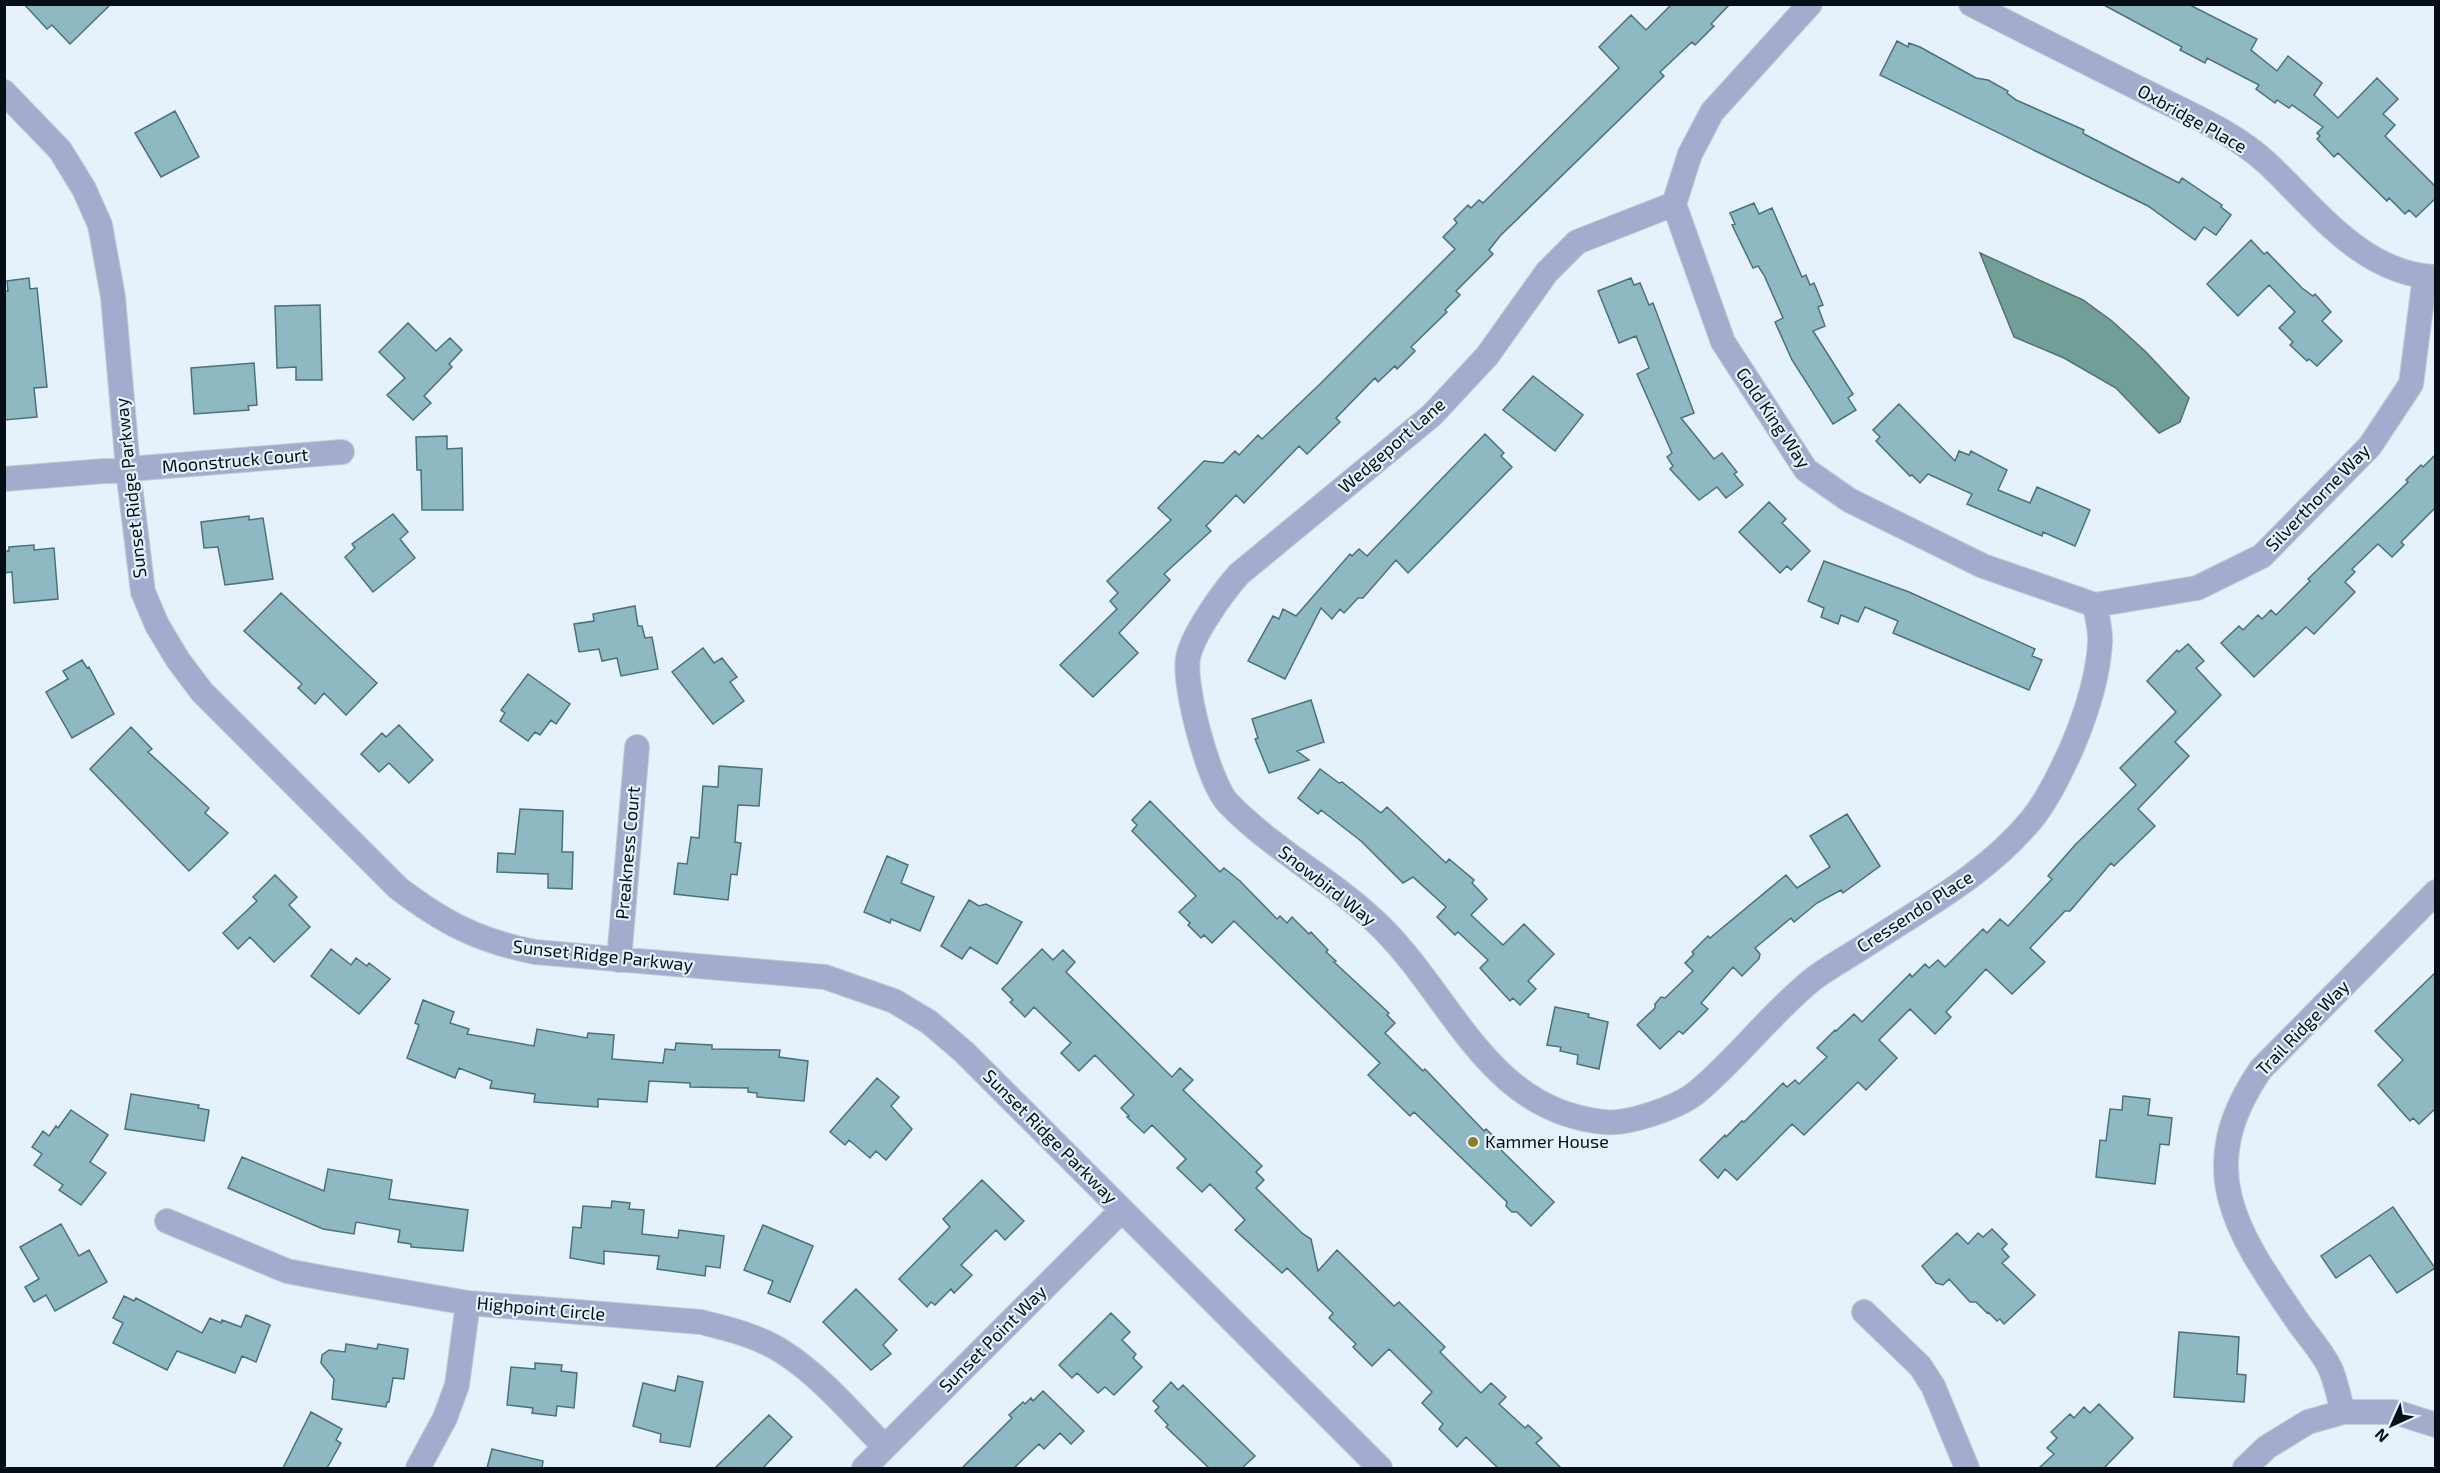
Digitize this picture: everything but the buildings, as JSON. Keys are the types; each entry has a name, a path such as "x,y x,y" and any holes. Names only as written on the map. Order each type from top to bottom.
{"street":[{"path":"1674,204 1690,154 1712,112 1810,4"},
{"name":"Oxbridge Place","path":"1971,4 2237,140 2265,162 2332,228 2360,250 2395,267 2430,276"},
{"name":"Sunset Ridge Parkway","path":"4,92 60,150 84,189 100,225 113,297 128,469 143,592 157,625 178,660 202,692 398,888 450,924 502,946 535,952 825,977 894,1001 929,1022 964,1052 1380,1468"},
{"name":"Gold King Way","path":"1674,204 1723,342 1806,470 1849,500 1983,566 2095,605"},
{"name":"Wedgeport Lane","path":"1192,705 1188,658 1215,602 1239,574 1432,415 1487,356 1547,272 1577,242 1674,204"},
{"name":"Silverthorne Way","path":"2095,605 2197,588 2262,556 2370,446 2411,384 2430,276"},
{"name":"Moonstruck Court","path":"4,479 342,452"},
{"name":"Cressendo Place","path":"1608,1123 1639,1118 1694,1095 1813,979 1945,895 1997,857 2035,816 2062,769 2086,715 2101,641 2095,605"},
{"name":"Snowbird Way","path":"1192,705 1207,759 1224,799 1262,835 1337,889 1381,928 1412,962 1498,1074 1540,1105 1581,1118 1608,1123"},
{"name":"Preakness Court","path":"619,960 637,747"},
{"name":"Trail Ridge Way","path":"2343,1412 2330,1368 2255,1259 2238,1228 2229,1197 2225,1163 2229,1129 2241,1097 2261,1069 2436,892"},
{"name":"Sunset Point Way","path":"864,1468 1122,1210"},
{"name":"Highpoint Circle","path":"167,1221 287,1271 468,1303 701,1322 745,1334 782,1352 809,1371 885,1447"},
{"path":"417,1468 445,1418 457,1385 468,1303"},
{"path":"1864,1312 1920,1366 1933,1386 1967,1468"},
{"path":"2245,1468 2267,1447 2308,1422 2343,1412 2395,1412 2436,1425"}],"shaded area":[{"path":"1980,253 2083,300 2112,321 2146,352 2189,398 2180,422 2159,433 2116,388 2064,358 2014,337"}],"place":[{"name":"Kammer House","path":"1473,1142"}]}
